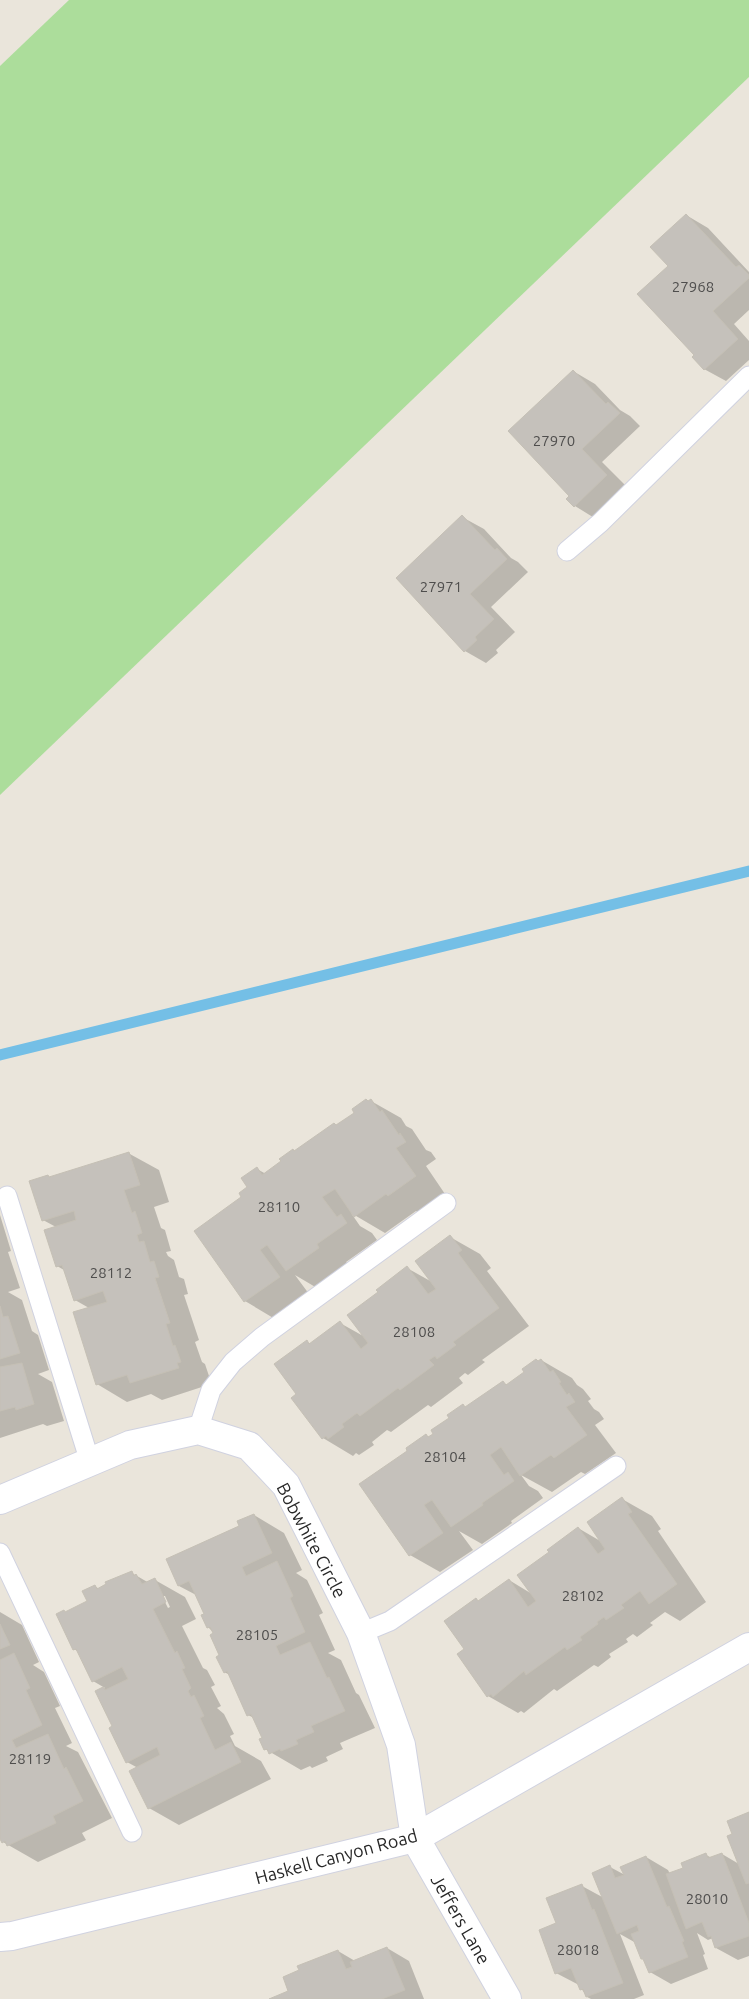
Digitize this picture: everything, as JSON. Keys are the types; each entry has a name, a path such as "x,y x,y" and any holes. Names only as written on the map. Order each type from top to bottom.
{"street":[{"name":"Bobwhite Circle","path":"0,1500 130,1444 198,1430 250,1446 286,1485 361,1633 401,1745 415,1838"},
{"name":"Haskell Canyon Road","path":"0,1937 12,1936 415,1838 749,1648"},
{"name":"Jeffers Lane","path":"415,1838 507,1999"}],"lane":[{"path":"567,552 600,523 749,376"},
{"path":"7,1196 76,1424 90,1462"},
{"path":"198,1430 211,1390 233,1362 262,1337 446,1203"},
{"path":"361,1633 390,1621 616,1466"},
{"path":"0,1552 132,1832"}],"green space":[{"path":"69,0 749,0 749,77 0,795 0,66"}],"building":[{"path":"686,214 736,267 739,265 749,275 749,278 713,311 738,339 704,370 692,357 694,355 637,294 668,266 650,247"},
{"path":"573,370 606,404 608,402 620,413 582,449 607,475 574,507 566,499 569,496 508,431"},
{"path":"462,515 495,550 497,548 507,559 470,594 494,619 475,637 477,640 464,652 396,578"},
{"path":"366,1099 368,1101 371,1099 380,1112 382,1110 406,1142 396,1148 416,1176 388,1196 386,1194 354,1217 335,1189 322,1197 337,1217 341,1214 347,1223 317,1244 319,1248 286,1271 267,1245 260,1250 280,1277 244,1302 194,1231 241,1197 239,1193 247,1187 241,1178 257,1167 262,1175 293,1149 294,1151 334,1123 336,1125 354,1113 352,1109"},
{"path":"129,1152 140,1185 124,1190 132,1213 135,1211 142,1233 137,1235 139,1242 144,1241 150,1262 154,1261 159,1277 155,1278 170,1323 166,1324 173,1346 175,1345 181,1362 177,1363 179,1368 130,1383 127,1375 96,1385 73,1312 107,1302 103,1291 74,1301 62,1265 56,1267 44,1230 76,1220 74,1211 42,1221 29,1181 48,1175 49,1177"},
{"path":"450,1235 462,1250 458,1253 499,1308 453,1342 456,1345 437,1359 435,1356 429,1360 434,1365 360,1416 357,1413 342,1424 344,1427 328,1439 326,1436 322,1439 291,1398 296,1394 274,1364 307,1340 309,1344 340,1321 361,1349 368,1343 347,1315 378,1292 376,1290 407,1266 428,1294 436,1289 415,1261"},
{"path":"0,1306 3,1317 8,1316 20,1353 0,1359"},
{"path":"536,1359 538,1361 541,1359 550,1372 553,1370 567,1395 569,1393 575,1402 566,1407 587,1435 554,1458 551,1455 520,1476 501,1447 490,1455 504,1475 508,1472 514,1481 451,1527 432,1500 424,1505 443,1533 409,1556 359,1484 407,1451 406,1448 426,1434 428,1437 433,1434 431,1430 449,1418 447,1415 463,1404 465,1407 503,1381 506,1385 524,1372 522,1369"},
{"path":"22,1363 34,1404 16,1410 15,1407 0,1411 0,1367"},
{"path":"622,1497 632,1512 628,1514 677,1584 649,1604 640,1591 621,1605 624,1608 606,1620 604,1617 597,1622 598,1624 580,1637 582,1640 567,1650 565,1647 526,1675 524,1671 493,1697 491,1694 487,1697 457,1654 464,1649 444,1621 476,1598 478,1601 509,1579 528,1607 536,1601 517,1575 549,1552 547,1550 578,1527 598,1554 605,1549 587,1522"},
{"path":"254,1514 272,1553 242,1567 246,1576 277,1561 293,1596 290,1598 305,1632 276,1646 280,1655 310,1642 345,1711 311,1726 314,1732 296,1740 298,1744 269,1754 267,1749 264,1750 259,1739 262,1738 251,1714 247,1716 227,1671 224,1673 216,1657 219,1655 210,1635 213,1633 210,1627 207,1628 201,1615 204,1614 189,1581 178,1586 166,1559 239,1526 237,1521"},
{"path":"132,1571 142,1584 155,1578 166,1602 153,1609 175,1653 177,1651 185,1668 182,1669 191,1688 188,1691 191,1697 194,1695 204,1716 200,1718 215,1750 231,1742 241,1762 148,1809 129,1771 160,1755 157,1747 126,1763 109,1728 112,1726 95,1691 103,1687 105,1690 128,1679 122,1667 92,1682 76,1649 73,1650 56,1614 64,1610 65,1612 87,1601 82,1591 95,1585 97,1589 106,1584 105,1582"},
{"path":"0,1624 10,1645 0,1649"},
{"path":"14,1653 30,1688 26,1690 42,1725 12,1740 16,1748 48,1734 64,1769 66,1767 83,1801 53,1816 56,1823 7,1846 5,1841 2,1843 0,1839 0,1660"},
{"path":"749,1812 749,1883 746,1884 727,1836 732,1834 727,1821"},
{"path":"706,1853 708,1858 722,1853 749,1923 749,1936 715,1948 711,1936 708,1937 702,1922 686,1929 666,1874 683,1868 681,1863"},
{"path":"646,1856 667,1907 669,1906 684,1941 682,1942 688,1957 649,1973 631,1934 639,1931 637,1925 617,1934 592,1873 610,1865 615,1878 624,1875 620,1867"},
{"path":"582,1884 592,1910 594,1909 623,1983 586,1997 583,1989 580,1990 571,1968 555,1974 539,1930 556,1923 546,1898"},
{"path":"387,1947 405,1990 382,1999 269,1999 288,1991 283,1977 299,1970 297,1966 338,1950 346,1969 352,1967 350,1962"}],"waterway":[{"path":"0,1055 749,871"}]}
